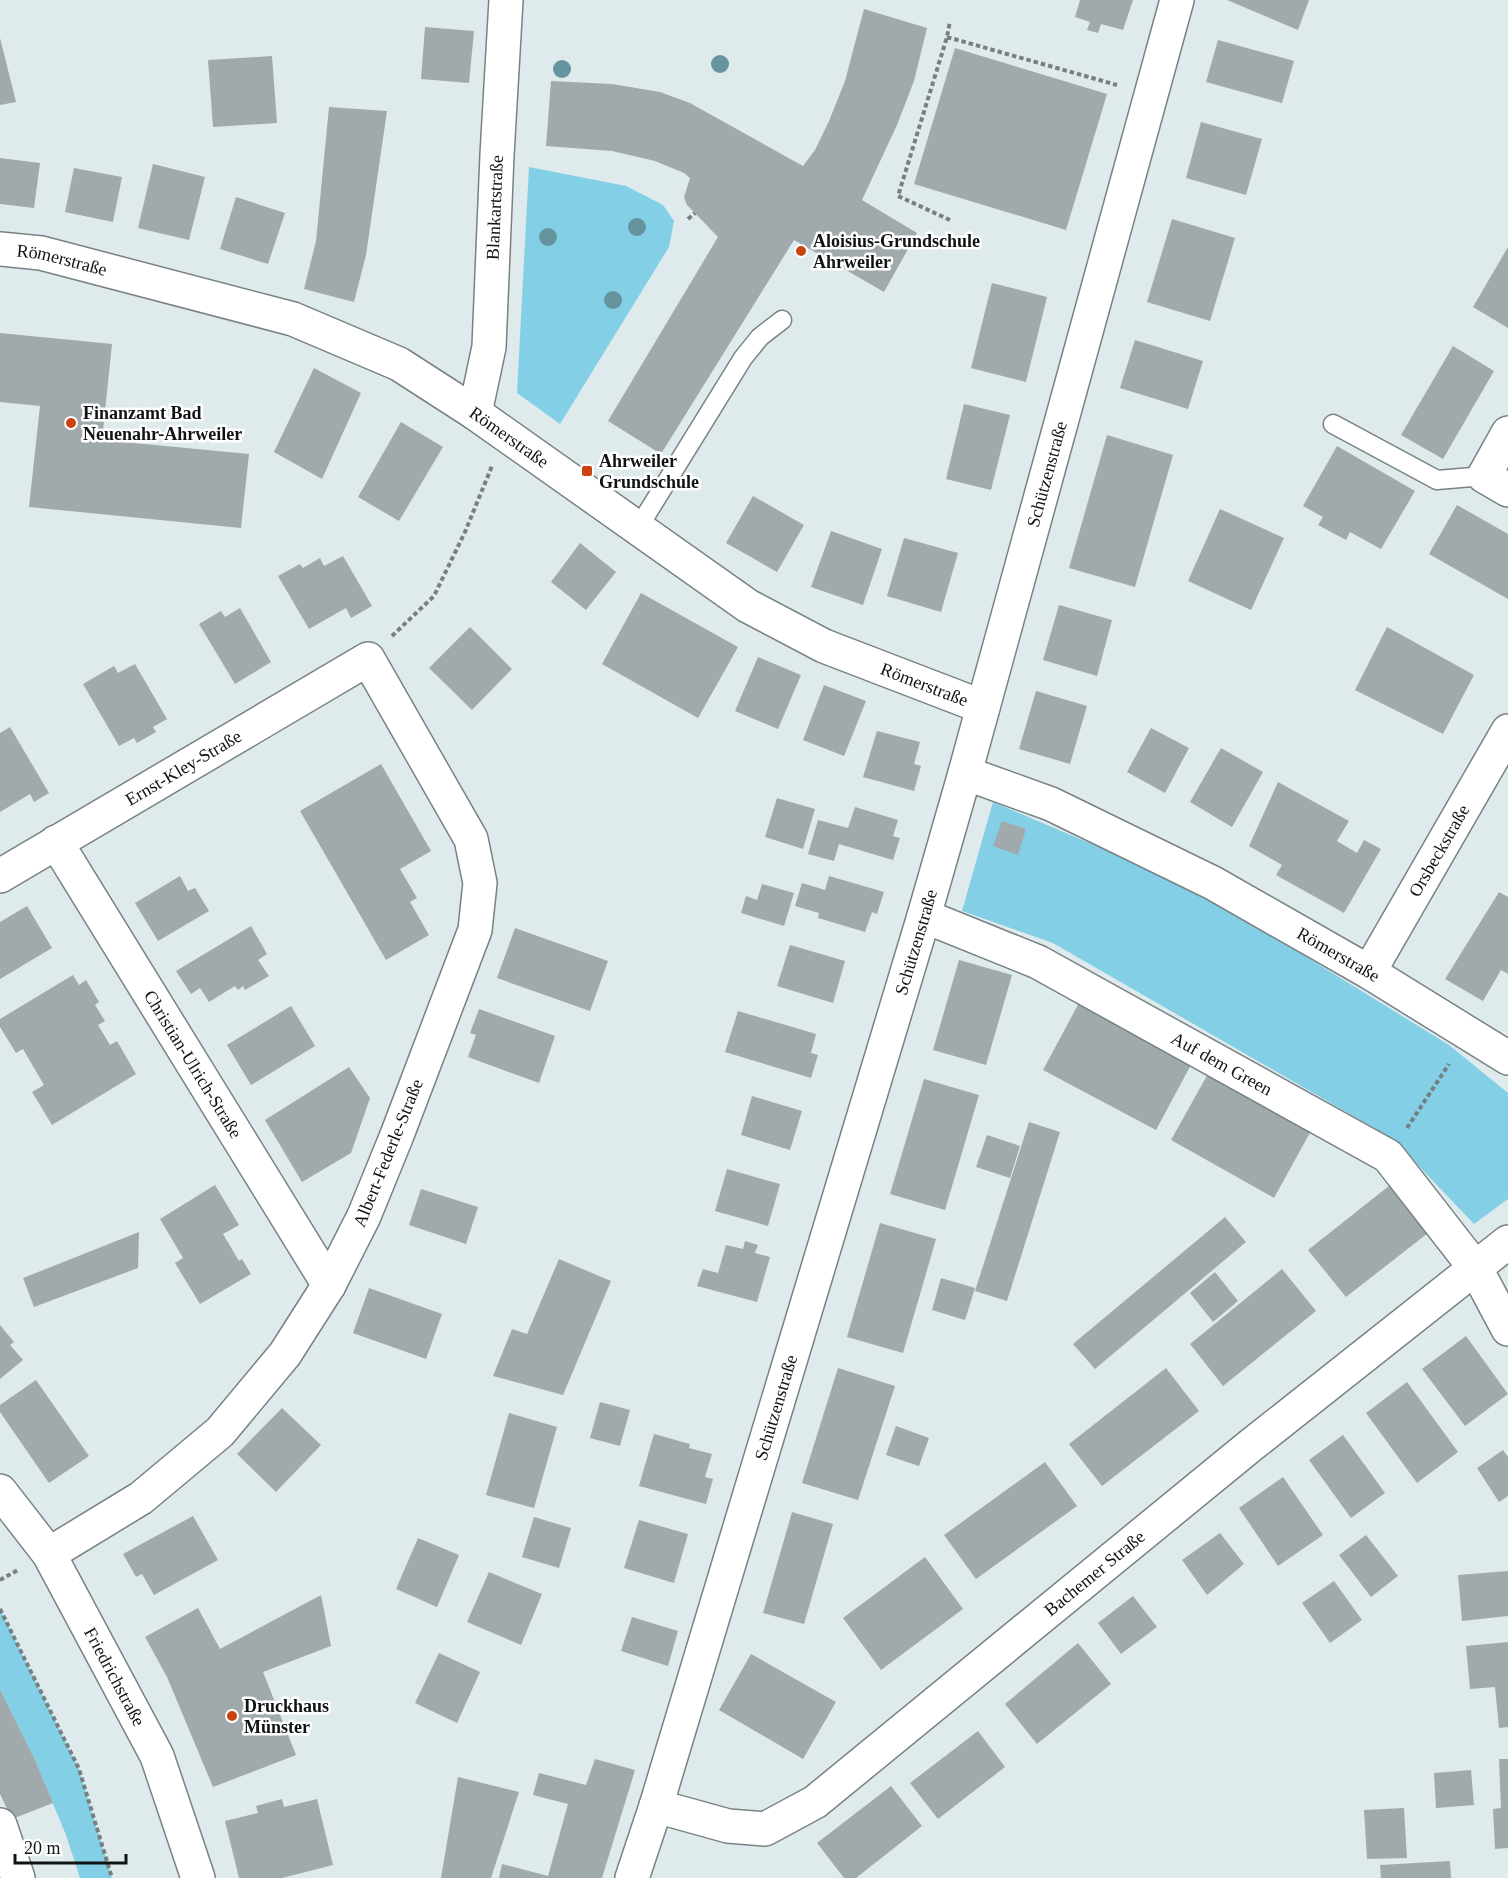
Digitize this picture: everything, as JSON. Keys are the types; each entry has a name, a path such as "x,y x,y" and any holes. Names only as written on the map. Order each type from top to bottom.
{"street":[{"name":"Blankartstraße","path":"475,413 489,347 496,155 506,0"},
{"name":"Schützenstraße","path":"632,1878 656,1806 924,916 1177,0"},
{"name":"Römerstraße","path":"0,249 41,253 293,319 399,364 475,413 748,606 815,641 983,707"},
{"path":"1496,483 1508,433"},
{"name":"Ernst-Kley-Straße","path":"0,876 368,659"},
{"name":"Albert-Federle-Straße","path":"37,1560 141,1498 220,1432 285,1354 329,1285 372,1196 475,930 480,883 471,839 368,659"},
{"name":"Orsbeckstraße","path":"1369,972 1508,731"},
{"name":"Römerstraße","path":"965,773 1050,804 1202,878 1369,972 1508,1058"},
{"name":"Christian-Ulrich-Straße","path":"56,842 329,1285"},
{"name":"Auf dem Green","path":"924,916 1038,962 1388,1156 1476,1269 1508,1329"},
{"name":"Bachemer Straße","path":"656,1806 728,1826 765,1829 815,1802 1250,1446 1508,1242"},
{"name":"Friedrichstraße","path":"0,1491 37,1560 157,1756 198,1878"},
{"path":"0,1825 18,1878"}],"lane":[{"path":"638,528 743,358 760,337 782,320"},
{"path":"1333,424 1437,480 1496,483"}],"path":[{"path":"950,21 898,196 950,220"},
{"path":"947,37 1151,95"},
{"path":"688,219 695,213"},
{"path":"368,659 434,596 465,532 505,434"},
{"path":"1388,1156 1469,1034"},
{"path":"0,1580 37,1560"},
{"path":"0,1609 80,1769 112,1878"}],"shaded area":[{"path":"529,167 626,186 663,205 674,221 669,247 560,424 517,393"},
{"path":"993,802 1148,868 1237,914 1449,1045 1508,1093 1508,1199 1474,1224 1393,1139 1053,943 962,911"},
{"path":"0,1609 79,1769 112,1878 80,1878 66,1835 35,1760 0,1689"}],"building":[{"path":"1080,0 1133,0 1123,30 1101,24 1098,33 1087,30 1090,22 1075,17"},
{"path":"1227,0 1309,0 1298,30"},
{"path":"864,9 927,28 914,81 897,125 862,200 917,233 884,292 794,240 661,454 608,421 718,237 687,205 684,197 690,178 684,173 655,161 612,151 546,146 551,81 612,84 660,92 690,103 803,166 815,150 845,81"},
{"path":"425,27 474,31 469,83 421,79"},
{"path":"0,38 16,102 0,105"},
{"path":"1218,40 1294,61 1282,103 1206,82"},
{"path":"955,48 1107,94 1066,230 914,184"},
{"path":"272,56 277,123 213,127 208,60"},
{"path":"329,107 387,111 366,255 354,302 304,289 316,241"},
{"path":"1201,122 1262,139 1246,195 1186,178"},
{"path":"0,158 40,163 34,208 0,204"},
{"path":"153,164 205,177 189,240 138,228"},
{"path":"74,168 122,177 113,222 65,212"},
{"path":"236,197 285,213 268,264 220,249"},
{"path":"1172,219 1235,238 1210,321 1147,302"},
{"path":"1508,247 1508,328 1473,307"},
{"path":"992,283 1047,297 1026,382 971,368"},
{"name":"Finanzamt Bad Neuenahr-Ahrweiler","path":"0,333 112,344 102,440 249,454 241,528 29,507 40,406 0,402"},
{"path":"1135,340 1203,361 1188,409 1120,388"},
{"path":"1453,346 1494,371 1443,459 1401,435"},
{"path":"314,368 361,393 322,479 274,452"},
{"path":"964,404 1010,415 991,490 946,479"},
{"path":"401,422 443,447 399,521 358,497"},
{"path":"1107,435 1173,455 1135,587 1069,568"},
{"path":"1337,446 1415,491 1381,549 1350,532 1346,540 1318,525 1323,517 1303,506"},
{"path":"753,496 804,525 777,572 726,543"},
{"path":"1457,505 1508,534 1508,599 1429,554"},
{"path":"1220,509 1284,538 1251,610 1188,581"},
{"path":"831,531 882,549 863,605 811,587"},
{"path":"904,538 958,553 941,612 887,596"},
{"path":"580,543 616,572 586,610 551,582"},
{"path":"343,556 372,606 351,618 346,608 309,629 278,576 300,564 303,568 320,558 324,566"},
{"path":"641,593 738,647 698,718 602,664"},
{"path":"1059,605 1112,620 1097,676 1043,660"},
{"path":"240,608 271,662 235,684 199,624 221,611 225,617"},
{"path":"470,627 512,669 472,710 429,668"},
{"path":"1387,627 1474,675 1443,734 1355,690"},
{"path":"758,657 801,675 778,729 735,711"},
{"path":"135,664 167,719 153,727 156,732 137,743 134,738 119,746 83,684 114,666 118,673"},
{"path":"824,685 866,701 844,756 803,740"},
{"path":"1036,691 1087,706 1070,764 1019,749"},
{"path":"10,727 49,793 34,802 30,794 0,812 0,733"},
{"path":"1151,728 1189,748 1165,793 1127,772"},
{"path":"877,731 920,742 914,764 921,766 914,791 863,777"},
{"path":"1221,748 1263,772 1232,827 1190,802"},
{"path":"381,764 431,851 400,869 417,898 410,902 429,935 386,960 300,811"},
{"path":"1278,782 1349,821 1337,841 1357,853 1364,840 1381,849 1344,913 1276,875 1282,865 1249,846"},
{"path":"777,798 815,809 803,849 765,837"},
{"path":"855,807 898,820 893,836 900,838 893,860 839,844 834,861 808,854 818,820 848,828"},
{"path":"1002,821 1026,829 1018,855 993,846"},
{"path":"180,876 188,891 195,888 209,911 158,941 135,903"},
{"path":"829,876 884,892 877,914 872,912 865,932 818,918 819,913 795,906 802,883 825,890"},
{"path":"762,884 794,893 784,926 741,913 746,896 757,900"},
{"path":"1499,892 1508,897 1508,974 1501,970 1483,1001 1445,979"},
{"path":"27,906 52,948 0,979 0,922"},
{"path":"251,926 267,954 258,960 269,976 245,990 243,986 238,990 235,986 209,1002 200,988 191,994 176,971"},
{"path":"515,928 608,961 590,1011 497,978"},
{"path":"790,945 845,961 833,1003 777,986"},
{"path":"959,960 1012,975 986,1065 933,1050"},
{"path":"73,975 79,985 86,980 99,1002 95,1005 105,1021 98,1025 110,1045 117,1041 136,1074 52,1125 32,1092 44,1085 23,1049 16,1053 0,1027 0,1019"},
{"path":"1080,1001 1193,1061 1156,1130 1043,1070"},
{"path":"291,1006 315,1046 251,1085 227,1045"},
{"path":"479,1009 555,1036 539,1083 468,1057 476,1035 470,1033"},
{"path":"738,1011 816,1034 811,1053 818,1055 811,1078 725,1052"},
{"path":"349,1067 370,1098 351,1153 302,1182 265,1120"},
{"path":"1209,1072 1312,1129 1274,1198 1171,1140"},
{"path":"924,1079 979,1095 945,1210 890,1194"},
{"path":"752,1096 802,1111 790,1150 741,1135"},
{"path":"1029,1122 1060,1132 1007,1301 975,1291"},
{"path":"987,1135 1020,1146 1010,1178 976,1167"},
{"path":"727,1169 780,1184 768,1226 715,1211"},
{"path":"1399,1178 1437,1226 1346,1297 1308,1250"},
{"path":"215,1185 239,1225 223,1234 239,1261 242,1259 251,1274 200,1304 175,1263 183,1258 160,1219"},
{"path":"421,1189 478,1207 466,1244 409,1225"},
{"path":"1225,1217 1246,1242 1095,1369 1073,1344"},
{"path":"880,1223 936,1239 903,1353 847,1337"},
{"path":"139,1232 138,1268 34,1307 23,1278"},
{"path":"745,1241 758,1245 755,1253 770,1257 757,1302 697,1286 703,1269 718,1273 726,1245 743,1249"},
{"path":"559,1259 611,1281 563,1395 493,1376 512,1329 527,1334"},
{"path":"1282,1269 1316,1311 1223,1386 1190,1344"},
{"path":"1215,1272 1238,1301 1213,1322 1190,1293"},
{"path":"941,1278 975,1288 965,1320 932,1310"},
{"path":"369,1288 442,1314 426,1359 353,1333"},
{"path":"0,1325 14,1342 10,1345 23,1360 0,1379"},
{"path":"1466,1336 1508,1394 1465,1426 1422,1369"},
{"path":"838,1368 895,1386 858,1500 802,1483"},
{"path":"1166,1368 1199,1411 1102,1486 1069,1444"},
{"path":"36,1380 89,1456 49,1483 0,1412 0,1405"},
{"path":"1407,1382 1458,1452 1417,1483 1366,1413"},
{"path":"600,1402 630,1410 620,1446 590,1438"},
{"path":"282,1408 321,1445 276,1492 237,1454"},
{"path":"509,1413 557,1427 534,1508 486,1495"},
{"path":"896,1426 929,1438 919,1466 886,1455"},
{"path":"654,1434 690,1444 689,1448 712,1454 705,1477 713,1479 706,1504 639,1486"},
{"path":"1343,1435 1385,1493 1351,1518 1309,1460"},
{"path":"1503,1450 1508,1457 1508,1496 1499,1502 1477,1468"},
{"path":"1045,1462 1077,1506 976,1579 944,1535"},
{"path":"1283,1477 1323,1535 1278,1566 1239,1508"},
{"path":"792,1512 833,1524 804,1624 763,1613"},
{"path":"193,1516 218,1560 154,1595 142,1574 136,1577 123,1554"},
{"path":"534,1517 571,1528 559,1568 522,1557"},
{"path":"639,1520 688,1534 674,1583 624,1568"},
{"path":"1220,1533 1244,1564 1207,1595 1182,1560"},
{"path":"1366,1535 1398,1576 1371,1597 1339,1555"},
{"path":"418,1538 459,1555 437,1607 396,1589"},
{"path":"925,1557 963,1609 881,1670 843,1618"},
{"path":"1508,1571 1508,1616 1462,1621 1458,1575"},
{"path":"489,1572 542,1594 521,1645 467,1622"},
{"path":"1334,1581 1362,1620 1330,1643 1302,1603"},
{"name":"Druckhaus Münster","path":"321,1595 331,1646 263,1672 296,1755 213,1787 167,1677 145,1637 198,1608 220,1649"},
{"path":"1133,1596 1157,1627 1121,1654 1098,1623"},
{"path":"632,1617 678,1631 668,1666 621,1651"},
{"path":"1508,1642 1508,1727 1499,1728 1495,1687 1470,1689 1466,1646"},
{"path":"1078,1643 1111,1684 1037,1744 1005,1704"},
{"path":"439,1653 480,1672 457,1723 415,1703"},
{"path":"751,1654 836,1702 803,1759 719,1710"},
{"path":"0,1689 35,1760 53,1803 12,1819 0,1794"},
{"path":"978,1731 1005,1767 938,1819 910,1783"},
{"path":"595,1759 635,1770 602,1878 499,1878 502,1864 548,1876 568,1804 533,1795 539,1773 586,1785"},
{"path":"1499,1759 1508,1759 1508,1848 1495,1849 1493,1809 1501,1808"},
{"path":"1471,1770 1474,1805 1436,1808 1434,1773"},
{"path":"458,1777 519,1792 491,1878 441,1878"},
{"path":"891,1786 922,1826 856,1878 844,1878 817,1843"},
{"path":"282,1799 284,1807 317,1799 333,1865 282,1878 239,1878 225,1821 258,1813 256,1806"},
{"path":"1404,1808 1407,1858 1367,1859 1364,1810"},
{"path":"1450,1861 1451,1878 1381,1878 1380,1865"}],"place":[{"name":"Aloisius-Grundschule Ahrweiler","path":"801,251"},
{"name":"Finanzamt Bad Neuenahr-Ahrweiler","path":"71,423"},
{"name":"Ahrweiler Grundschule","path":"587,471"},
{"name":"Druckhaus Münster","path":"232,1716"}]}
